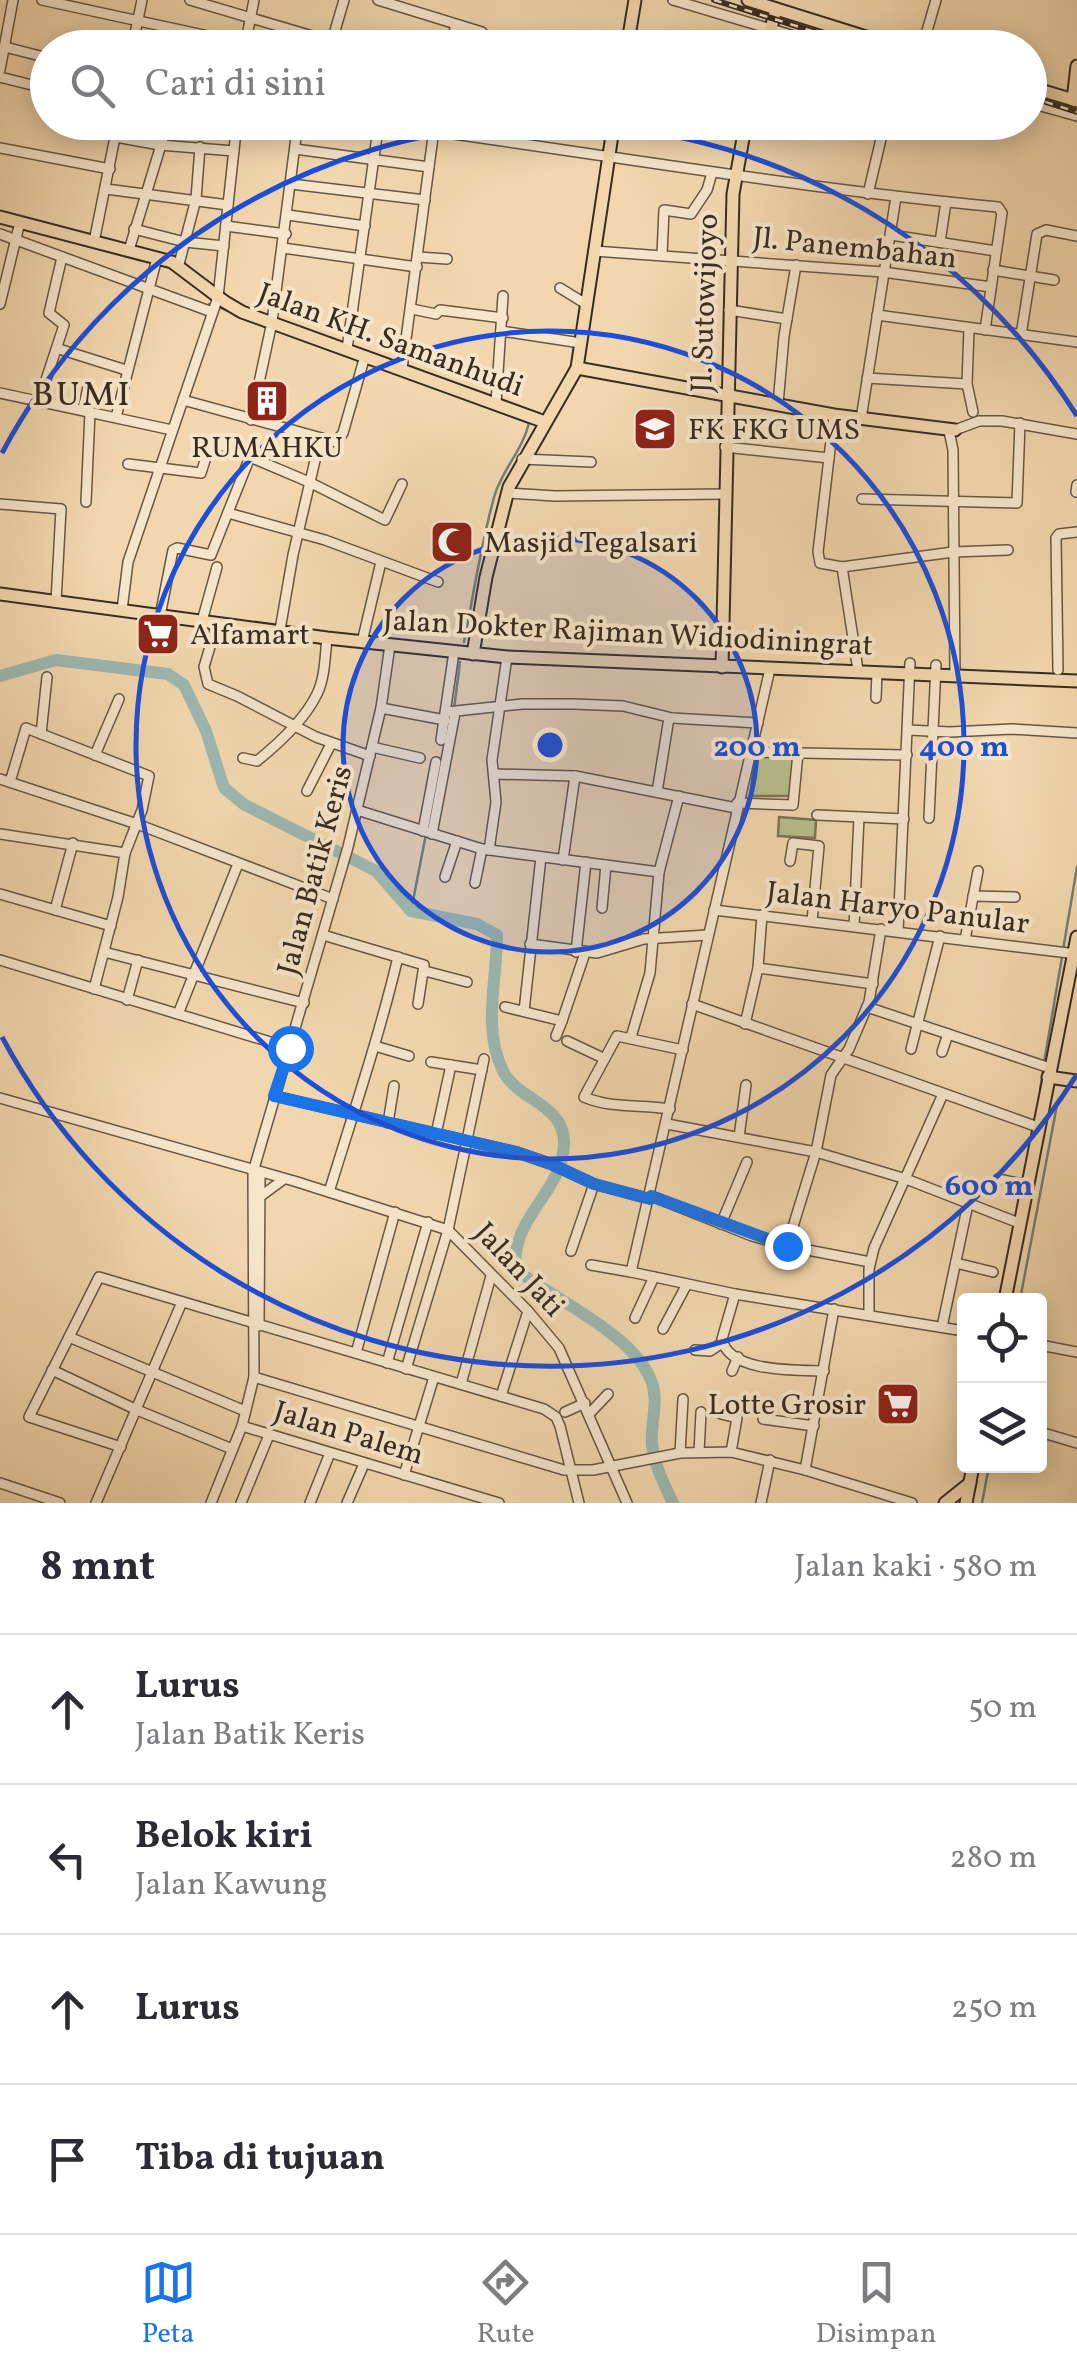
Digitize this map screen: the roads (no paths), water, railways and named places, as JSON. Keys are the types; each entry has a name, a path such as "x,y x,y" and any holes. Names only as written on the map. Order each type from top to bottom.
{"main road":[{"path":"630,30 635,0"},
{"path":"748,0 843,30"},
{"path":"772,30 776,9"},
{"path":"1047,92 1075,101 1077,66"},
{"path":"473,654 486,577 507,493 522,459 576,368 611,140"},
{"name":"Jl. Sutowijoyo","path":"722,667 729,310 735,177 742,140"},
{"name":"Jalan KH. Samanhudi","path":"0,216 18,229 94,242 179,264 214,305 402,368 545,422"},
{"path":"576,368 834,415 952,430"},
{"name":"Jalan Dokter Rajiman Widiodiningrat","path":"0,594 327,638 507,657 876,672 910,668 955,675 1077,681"},
{"path":"1006,1293 1068,953 1077,937"},
{"path":"1046,1069 1077,1080"},
{"path":"966,1503 972,1473"},
{"path":"945,1503 970,1484"}],"street":[{"path":"14,0 0,74 30,83"},
{"path":"42,0 177,30"},
{"path":"136,30 142,0"},
{"path":"190,0 291,30"},
{"path":"247,30 254,0"},
{"path":"335,30 344,0"},
{"path":"378,0 476,30"},
{"path":"673,0 772,30"},
{"path":"927,30 936,0"},
{"path":"454,30 456,24"},
{"path":"5,47 30,53"},
{"path":"1047,108 1077,116"},
{"path":"94,242 115,140"},
{"path":"136,140 234,151"},
{"path":"128,250 162,140"},
{"path":"122,610 128,562 214,305 235,140"},
{"path":"250,420 286,234 295,140"},
{"path":"347,349 377,140"},
{"path":"402,368 433,140"},
{"path":"516,140 735,177 1001,209 984,330"},
{"path":"868,194 882,140"},
{"path":"0,148 110,169"},
{"path":"179,264 194,203 200,148"},
{"path":"294,150 430,167"},
{"path":"662,255 664,210 691,214 707,190 712,173"},
{"path":"291,184 425,200"},
{"path":"106,189 228,205"},
{"path":"861,419 896,197"},
{"path":"940,242 946,202"},
{"path":"288,214 365,226"},
{"path":"226,226 286,234"},
{"path":"0,304 18,229"},
{"path":"0,234 18,229 62,257 148,290 214,305"},
{"path":"134,229 185,242 224,246"},
{"path":"1021,335 1039,231 1077,236"},
{"path":"891,235 996,252"},
{"path":"283,248 360,260 447,260"},
{"name":"Jl. Panembahan","path":"594,251 883,272 991,287"},
{"path":"39,401 64,325 49,313 62,257"},
{"path":"116,416 156,258"},
{"path":"778,404 796,265"},
{"path":"993,270 1054,280"},
{"path":"560,288 586,304"},
{"path":"496,403 504,296"},
{"path":"412,309 503,318"},
{"path":"729,310 787,318"},
{"path":"877,315 1077,342"},
{"path":"969,329 967,384 975,419"},
{"path":"501,331 581,342"},
{"path":"58,349 126,370"},
{"path":"183,400 333,442 342,436 364,358"},
{"path":"867,378 967,384"},
{"path":"86,502 88,387"},
{"path":"0,402 0,393 172,430"},
{"path":"834,415 818,559 825,566 842,568 953,552 1008,550"},
{"path":"955,675 952,430 975,419 1020,422 1077,434"},
{"path":"862,499 1017,503 1020,422"},
{"path":"280,630 320,440"},
{"path":"128,464 201,473 214,443 309,482 385,520 402,484"},
{"path":"726,447 829,458"},
{"path":"160,616 173,550 210,556 250,456"},
{"path":"522,459 592,462"},
{"path":"507,493 725,494"},
{"path":"0,504 61,509 56,602"},
{"path":"228,512 324,540 438,582"},
{"path":"1058,670 1056,538 1077,532"},
{"path":"362,642 381,562"},
{"path":"202,622 217,567"},
{"path":"842,568 858,670"},
{"path":"217,624 204,667 208,684 332,744 420,758"},
{"path":"243,758 257,761 293,726 318,692 327,638"},
{"name":"Jalan Batik Keris","path":"257,1169 274,1096 348,847 381,708 390,645"},
{"path":"428,832 450,714 454,652"},
{"path":"475,883 496,802 492,760 507,657"},
{"path":"631,1272 770,668"},
{"path":"898,931 910,668"},
{"path":"929,818 936,670"},
{"path":"876,672 876,698"},
{"path":"41,734 47,677"},
{"path":"95,755 119,699"},
{"path":"381,708 450,714 537,703 623,706 669,718 758,723"},
{"path":"441,740 450,714"},
{"path":"657,792 669,718"},
{"path":"94,989 125,853 138,824 150,777 24,728 5,780 138,824 333,899"},
{"path":"908,730 1077,733"},
{"path":"307,791 332,744"},
{"path":"750,752 907,755"},
{"path":"494,774 575,776 737,805 793,805 798,753"},
{"path":"428,832 436,762"},
{"path":"563,860 575,776"},
{"path":"631,1037 648,986 660,872 679,796"},
{"path":"357,810 485,850 660,872"},
{"path":"817,815 904,819"},
{"path":"854,926 860,817"},
{"path":"0,834 125,853"},
{"path":"445,877 457,841"},
{"path":"790,860 793,843 819,846 812,920"},
{"path":"56,910 73,844"},
{"path":"524,1011 542,857"},
{"path":"556,1036 580,952 586,862"},
{"path":"178,1014 238,864"},
{"path":"602,908 606,865"},
{"path":"964,940 978,870"},
{"path":"0,894 110,926"},
{"path":"973,896 1015,898"},
{"name":"Jalan Haryo Panular","path":"714,910 1068,953"},
{"path":"744,1024 758,968 762,915"},
{"path":"787,1246 816,1152 826,1090 867,1007 881,929"},
{"path":"323,935 422,964 425,970 418,1004"},
{"path":"530,944 606,952 637,940 708,935"},
{"path":"911,1049 940,936"},
{"path":"104,952 304,1003"},
{"path":"329,1192 376,1046 398,957"},
{"path":"0,960 290,1048"},
{"path":"127,1000 138,960"},
{"path":"758,968 873,984"},
{"path":"425,970 468,982"},
{"path":"692,1004 1038,1127"},
{"path":"505,1007 562,1021"},
{"path":"867,1007 1046,1069"},
{"path":"942,1052 948,1034"},
{"path":"670,1110 642,1104 624,1107 584,1098 614,1037 631,1037 682,1050"},
{"path":"567,1041 604,1058"},
{"path":"376,1046 409,1056"},
{"path":"406,1368 448,1230 483,1064 431,1062"},
{"path":"436,1134 451,1065"},
{"path":"739,1137 746,1085"},
{"path":"388,1122 394,1086"},
{"path":"868,1315 870,1262 943,1094"},
{"path":"274,1096 551,1164 594,1184 650,1198 787,1246 870,1262"},
{"name":"Jalan Jati","path":"0,1098 257,1169 448,1230 528,1310 559,1348 627,1503"},
{"path":"667,1124 816,1152 906,1179 1019,1223"},
{"path":"721,1224 747,1162"},
{"path":"256,1234 261,1196 257,1169"},
{"path":"211,1503 242,1426 254,1378 257,1169"},
{"path":"261,1196 284,1179"},
{"path":"998,1179 1026,1185"},
{"path":"570,1250 594,1184"},
{"path":"942,1327 968,1204"},
{"path":"356,1353 394,1212"},
{"path":"387,1363 428,1222"},
{"path":"956,1263 993,1272"},
{"path":"591,1265 735,1294 957,1330"},
{"path":"461,1384 492,1276"},
{"path":"120,1447 29,1418 99,1277 544,1409 556,1417 579,1503"},
{"path":"635,1318 654,1277"},
{"path":"663,1329 687,1284"},
{"path":"735,1294 722,1343 724,1349 762,1368 824,1371"},
{"path":"96,1503 182,1302"},
{"path":"804,1470 834,1309"},
{"path":"501,1396 528,1310"},
{"path":"68,1337 246,1411"},
{"path":"696,1350 710,1351 722,1343"},
{"path":"1047,1346 1077,1352"},
{"path":"732,1371 738,1357"},
{"path":"52,1370 232,1449"},
{"path":"404,1475 434,1377"},
{"path":"254,1378 570,1471 677,1453 731,1452 912,1503"},
{"path":"565,1412 588,1408 608,1394"},
{"path":"677,1453 683,1400"},
{"path":"699,1452 701,1412"},
{"path":"721,1414 737,1418 731,1452"},
{"path":"764,1419 814,1426"},
{"name":"Jalan Palem","path":"242,1426 492,1502"},
{"path":"241,1503 269,1434"},
{"path":"1047,1434 1077,1443"},
{"path":"310,1503 330,1452"},
{"path":"761,1503 770,1460"},
{"path":"347,1503 364,1464"},
{"path":"0,1483 60,1503"},
{"path":"864,1503 866,1489"}],"waterway":[{"path":"43,234 143,261"},
{"path":"209,304 232,312"},
{"path":"427,385 529,423 495,494 464,642"},
{"path":"0,676 56,660 168,674 184,685 206,731 224,788 245,805 376,871 411,911 477,924 497,935 492,1004 497,1055 510,1081 557,1120 564,1145 555,1178 520,1236 516,1270 612,1334 643,1366 654,1391 653,1453 673,1503"},
{"path":"454,709 460,662"},
{"path":"429,822 436,790"},
{"path":"411,911 426,834"},
{"path":"1063,950 1077,867"},
{"path":"1044,1063 1062,957"},
{"path":"1040,1090 1043,1071"},
{"path":"1021,1293 1057,1105"},
{"path":"982,1503 988,1473"}],"railway":[{"path":"714,0 809,30"},
{"path":"1047,102 1077,112"}],"place":[{"name":"RUMAHKU","path":"267,401"},
{"name":"FK FKG UMS","path":"655,429"},
{"name":"Masjid Tegalsari","path":"452,542"},
{"name":"Alfamart","path":"158,634"},
{"name":"Lotte Grosir","path":"898,1404"}],"district":[{"name":"BUMI","path":"82,393"}]}
